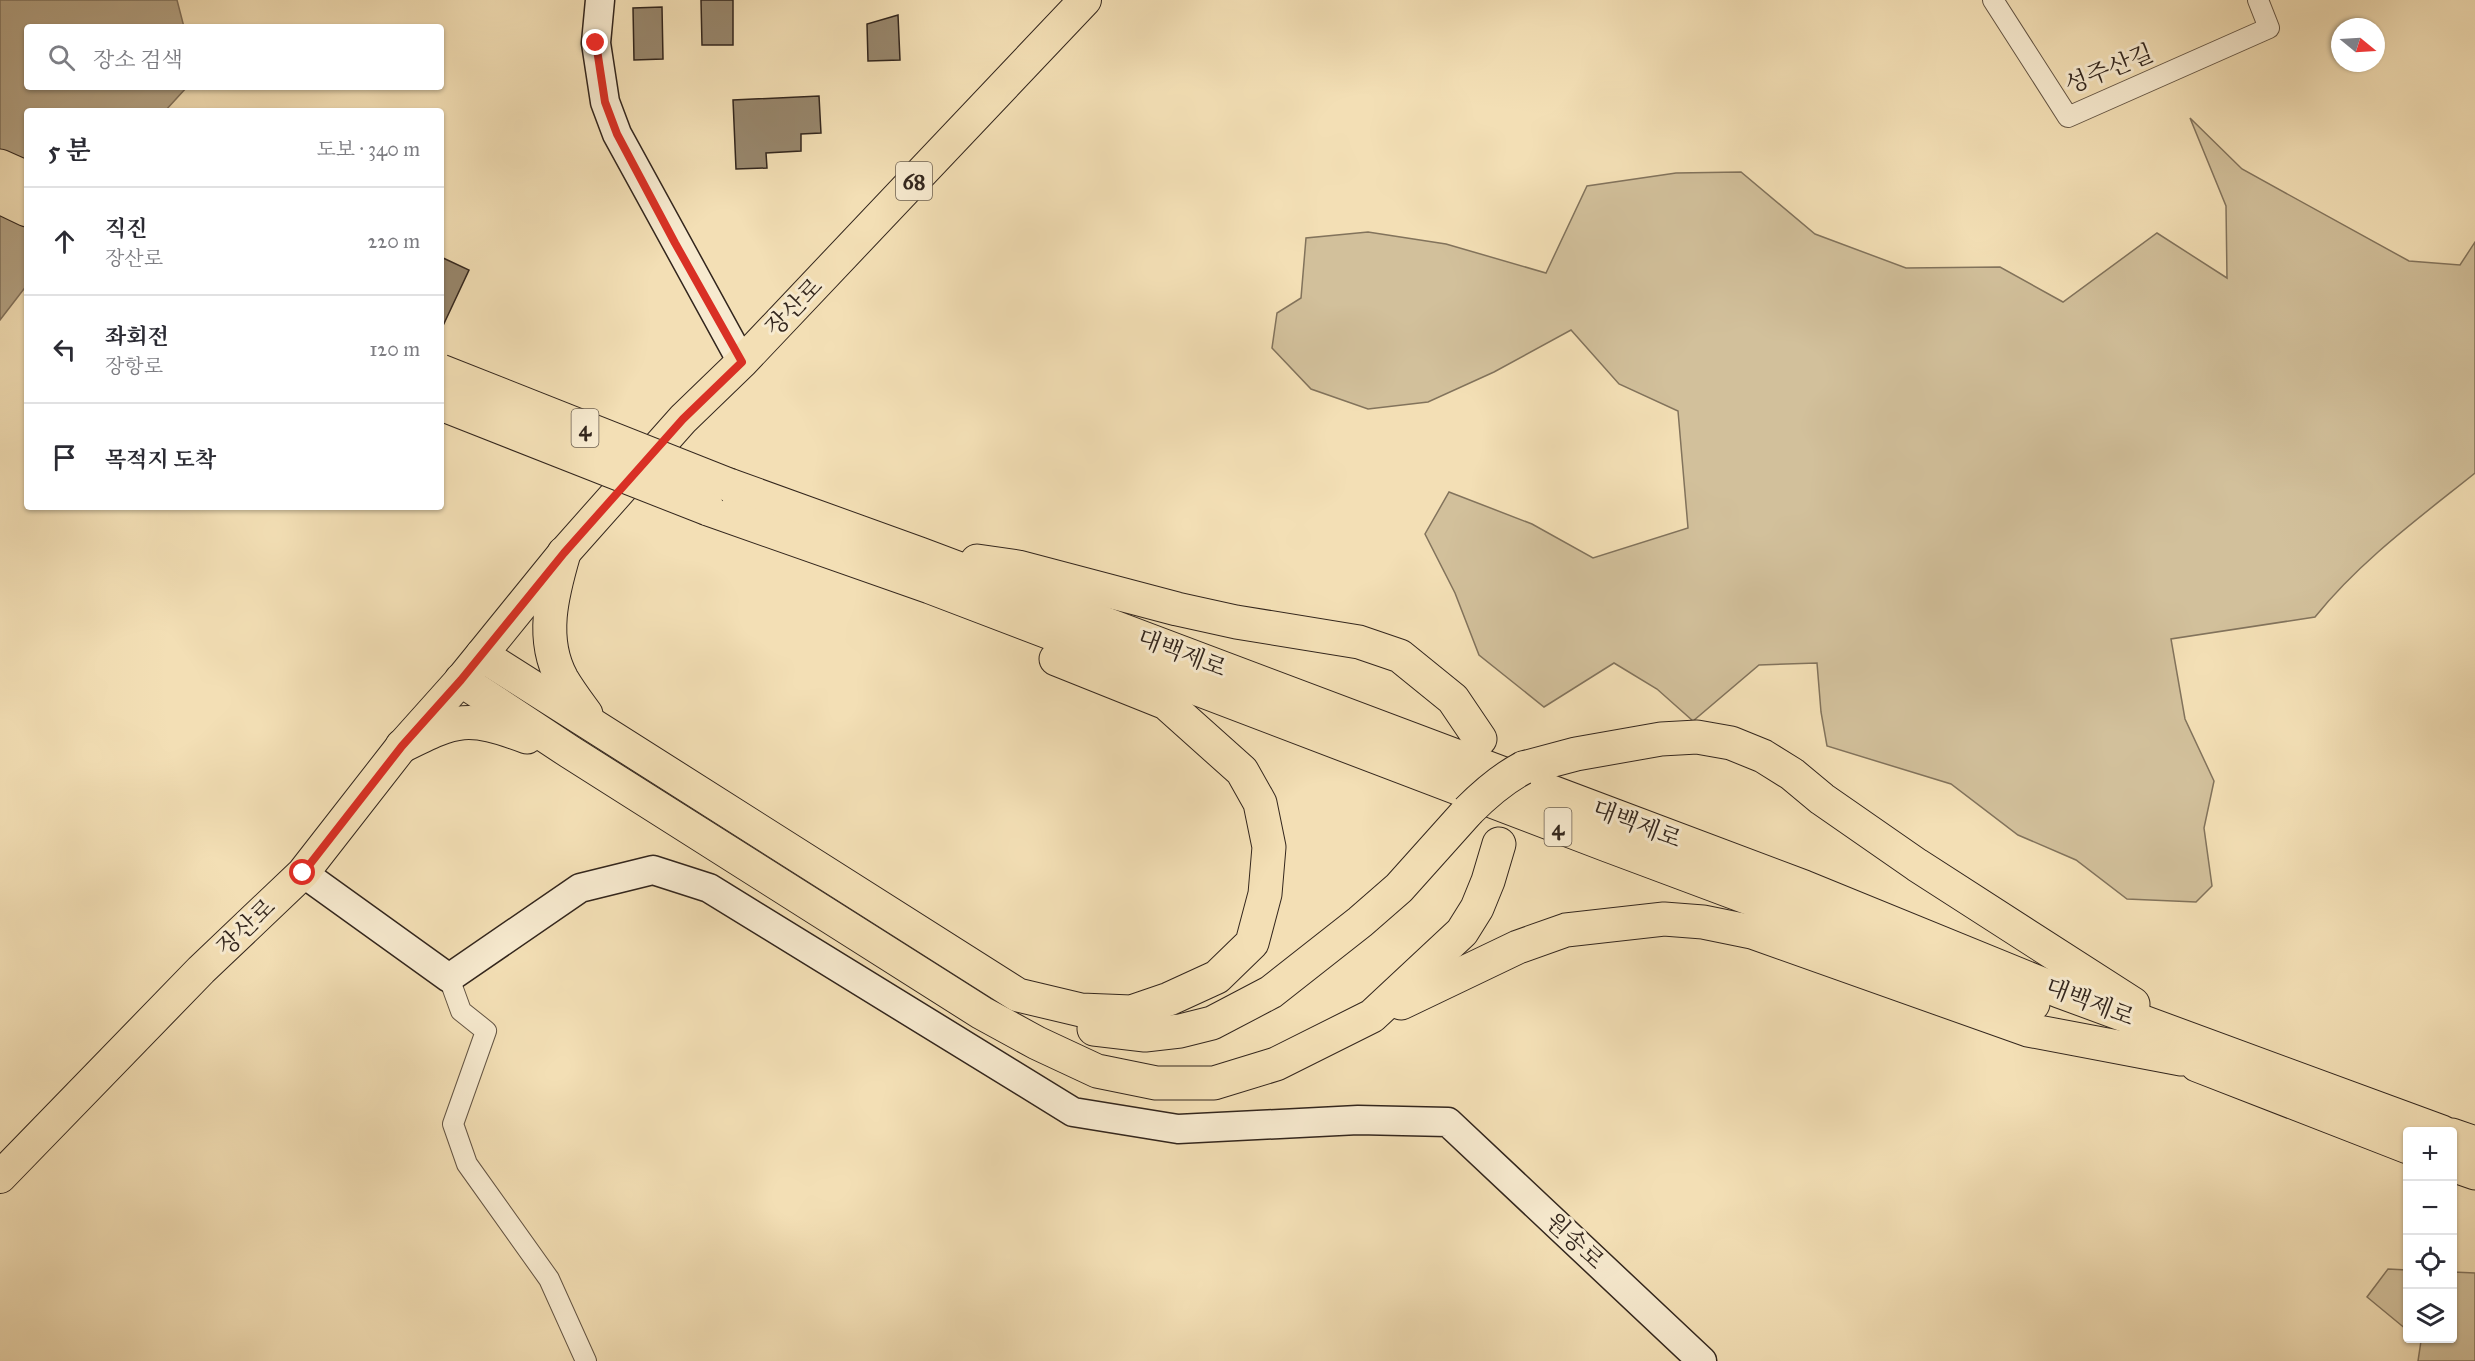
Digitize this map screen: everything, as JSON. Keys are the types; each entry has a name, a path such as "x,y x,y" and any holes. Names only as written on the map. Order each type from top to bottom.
{"highway":[{"path":"0,166 24,177"},
{"path":"0,197 24,209"},
{"name":"4","path":"444,372 719,497"},
{"name":"4","path":"444,405 719,497"},
{"name":"대백제로","path":"719,497 920,554 1804,887 2059,991 2403,1145"},
{"name":"대백제로","path":"719,497 930,587 1618,850 2183,1048 2430,1127"},
{"path":"564,553 552,594 549,633 561,678 593,726"},
{"path":"920,554 1018,567 1177,609 1236,622 1359,642 1400,656 1425,676 1453,699 1479,739"},
{"path":"930,587 997,635 1166,703 1242,771 1260,803 1269,847 1265,894 1252,943 1217,977 1169,999 1131,1012 1081,1010 1018,995"},
{"path":"482,654 1068,1027 1145,1035 1180,1031 1212,1023 1271,992 1360,922 1399,888 1487,792 1509,776 1523,768 1623,744 1697,736 1731,743 1763,756 2183,1048"},
{"path":"461,680 570,752 982,1013 1037,1043 1097,1071 1156,1083 1214,1083 1276,1064 1518,947 1556,934 1616,923 1664,919 1703,922 1752,932 2028,1030 2183,1048"},
{"path":"402,746 442,726 461,722 483,723 504,728 570,752"},
{"path":"1372,1016 1462,932 1477,908 1488,881 1498,844"},
{"path":"2457,1137 2475,1143"},
{"path":"2457,1167 2475,1173"}],"main road":[{"name":"장산로","path":"0,1178 201,970 303,873 402,746 461,680 564,553 683,419 742,362 1075,4"}],"street":[{"path":"600,0 596,43 605,102 617,134 742,362"},
{"name":"성주산길","path":"1993,0 2068,117 2269,28 2258,0"},
{"name":"원송로","path":"449,978 579,888 653,870 709,888 1073,1112 1178,1129 1358,1120 1448,1122 1702,1361"},
{"path":"303,873 449,978 460,1011 486,1031 453,1124 467,1164 549,1279 586,1361"}],"shaded area":[{"path":"0,0 177,0 183,24 24,24 24,90 184,90 168,108 24,108 24,289 0,320"},
{"path":"2190,118 2242,169 2409,261 2460,265 2475,242 2475,473 2351,577 2315,617 2171,639 2185,719 2214,781 2204,828 2212,886 2196,902 2127,899 2076,860 2018,835 1951,784 1827,746 1821,712 1817,663 1759,665 1693,721 1657,689 1614,663 1544,707 1479,655 1455,593 1425,534 1449,492 1532,524 1593,558 1688,528 1678,411 1619,384 1571,330 1494,372 1428,402 1368,409 1311,389 1272,348 1277,313 1301,298 1306,238 1368,232 1446,244 1546,273 1587,186 1676,173 1741,172 1815,234 1906,268 2000,267 2063,302 2157,233 2227,278 2226,206"},
{"path":"2388,1269 2403,1270 2403,1327 2367,1297"},
{"path":"2457,1272 2475,1273 2475,1361 2418,1361 2421,1343 2457,1343"}],"building":[{"path":"701,0 733,0 733,45 702,45"},
{"path":"662,7 663,59 634,60 633,8"},
{"path":"898,15 900,60 868,61 867,24"},
{"path":"819,96 821,133 801,134 801,151 766,153 767,168 736,169 733,100"},
{"path":"444,258 469,270 444,324"}],"route":[{"path":"303,873 402,746 461,680 564,553 683,419 742,362 617,134 605,102 596,43"}]}
